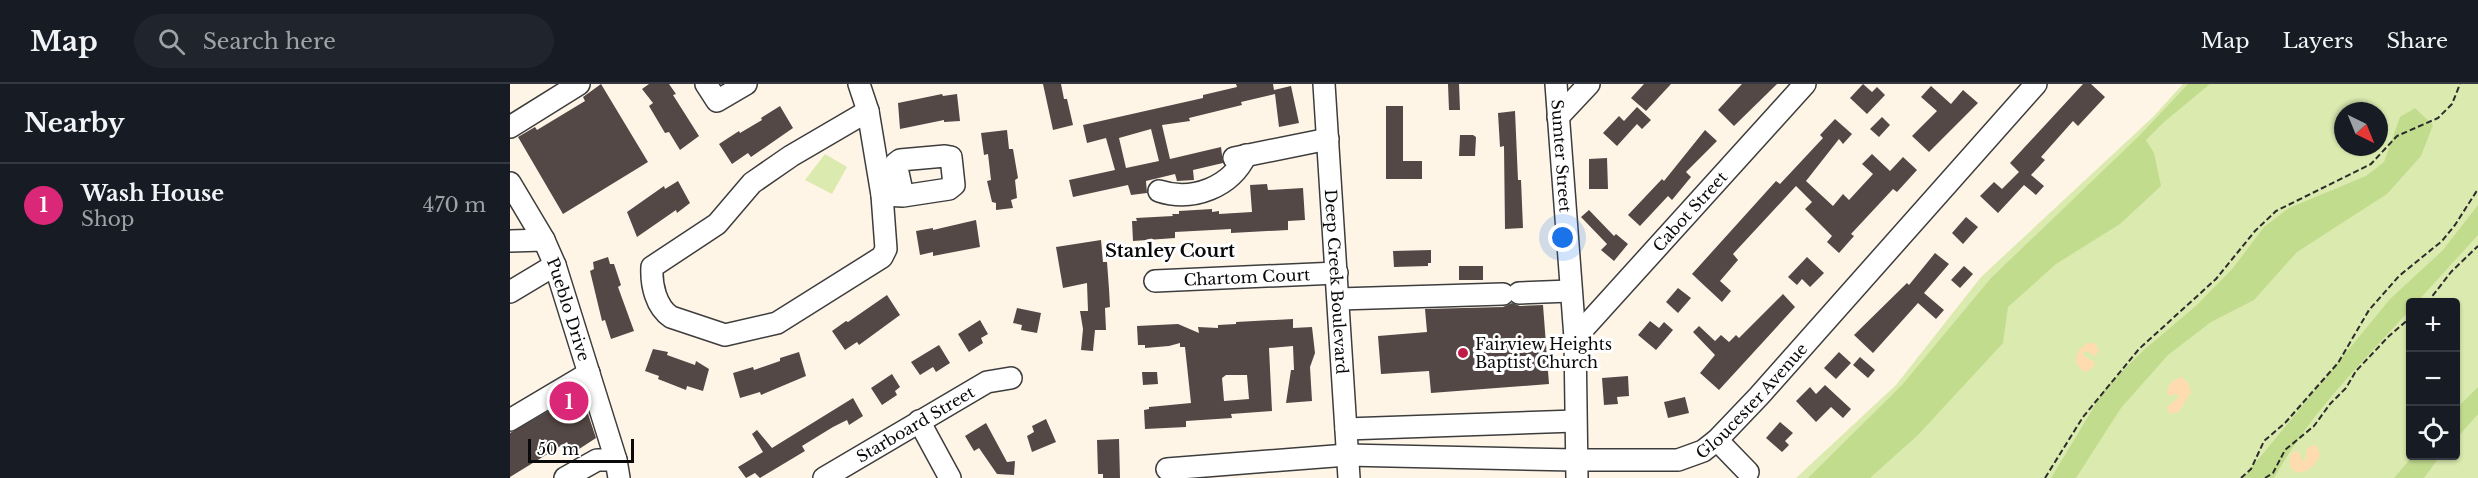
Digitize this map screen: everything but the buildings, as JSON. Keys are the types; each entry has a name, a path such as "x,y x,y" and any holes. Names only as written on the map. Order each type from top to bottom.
{"street":[{"path":"706,84 717,101 746,84"},
{"path":"859,84 868,111 882,195 886,249 882,258 777,323 725,335 671,317 663,312 656,297 652,271 655,264 717,224 752,183 791,156 868,111"},
{"name":"Deep Creek Boulevard","path":"1323,84 1339,299 1349,478"},
{"name":"Sumter Street","path":"1556,84 1575,338 1576,469"},
{"path":"1558,117 1589,84"},
{"name":"Cabot Street","path":"1575,338 1805,84"},
{"name":"Gloucester Avenue","path":"1167,469 1347,455 1576,469 1678,460 1703,451 1717,440 2036,84"},
{"path":"510,127 578,85"},
{"path":"1159,191 1170,195 1208,190 1223,183 1240,169 1238,157 1328,139"},
{"name":"Pueblo Drive","path":"510,183 544,240 555,265 618,469"},
{"path":"882,195 903,196"},
{"path":"510,241 544,240"},
{"path":"510,292 555,265"},
{"name":"Chartom Court","path":"1155,281 1337,273"},
{"path":"1339,299 1570,291"},
{"path":"510,420 589,373"},
{"name":"Starboard Street","path":"824,478 987,382 1011,378"},
{"path":"919,421 951,478"},
{"path":"1346,429 1575,421"},
{"path":"1717,440 1748,472"},
{"path":"565,478 597,460 618,469"}],"path":[{"path":"2044,478 2084,417 2139,349 2216,279 2254,231 2276,211 2371,164 2397,136 2438,118 2452,104 2460,84"},
{"path":"2241,478 2251,469 2264,441 2285,423 2338,363 2369,310 2399,276 2442,241 2478,189"},
{"path":"2431,298 2451,272 2478,246"},
{"path":"2265,478 2273,473 2285,450 2314,426 2330,404 2346,388 2356,371 2406,321"}],"green space":[{"path":"2183,84 2478,84 2478,478 1796,478 1896,385 1981,277 2153,117"},
{"path":"2188,84 2210,84 2146,140 2154,153 2161,186 2120,224 2056,264 2008,307 2003,343 1918,435 1870,478 1808,478 1902,385 1991,278 2140,135"},
{"path":"2415,108 2433,125 2421,156 2387,194 2297,252 2254,300 2211,322 2168,355 2121,408 2076,478 2051,478 2106,387 2145,349 2197,305 2233,268 2264,227 2289,208 2366,176 2384,162 2400,117"},
{"path":"825,154 847,167 832,194 805,180"},
{"path":"2478,205 2478,235 2421,298 2406,298 2406,314 2355,369 2303,432 2274,478 2243,478 2390,299 2443,250"},
{"path":"2478,387 2478,414 2460,434 2460,406"},
{"path":"2410,460 2437,460 2424,478 2394,478"}],"sand":[{"path":"2087,343 2095,343 2099,351 2094,356 2087,351 2083,352 2084,356 2093,361 2095,365 2087,372 2076,363 2078,352"},
{"path":"2182,377 2188,383 2191,392 2178,413 2169,413 2167,407 2179,397 2176,394 2169,396 2168,389 2170,384"},
{"path":"2312,445 2317,446 2320,455 2318,459 2309,469 2297,473 2290,465 2291,454 2296,451 2300,453 2304,461 2307,449"}],"place":[{"name":"Fairview Heights Baptist Church","path":"1463,353"},
{"name":"Wash House","path":"569,401"}],"district":[{"name":"Stanley Court","path":"1170,251"}]}
